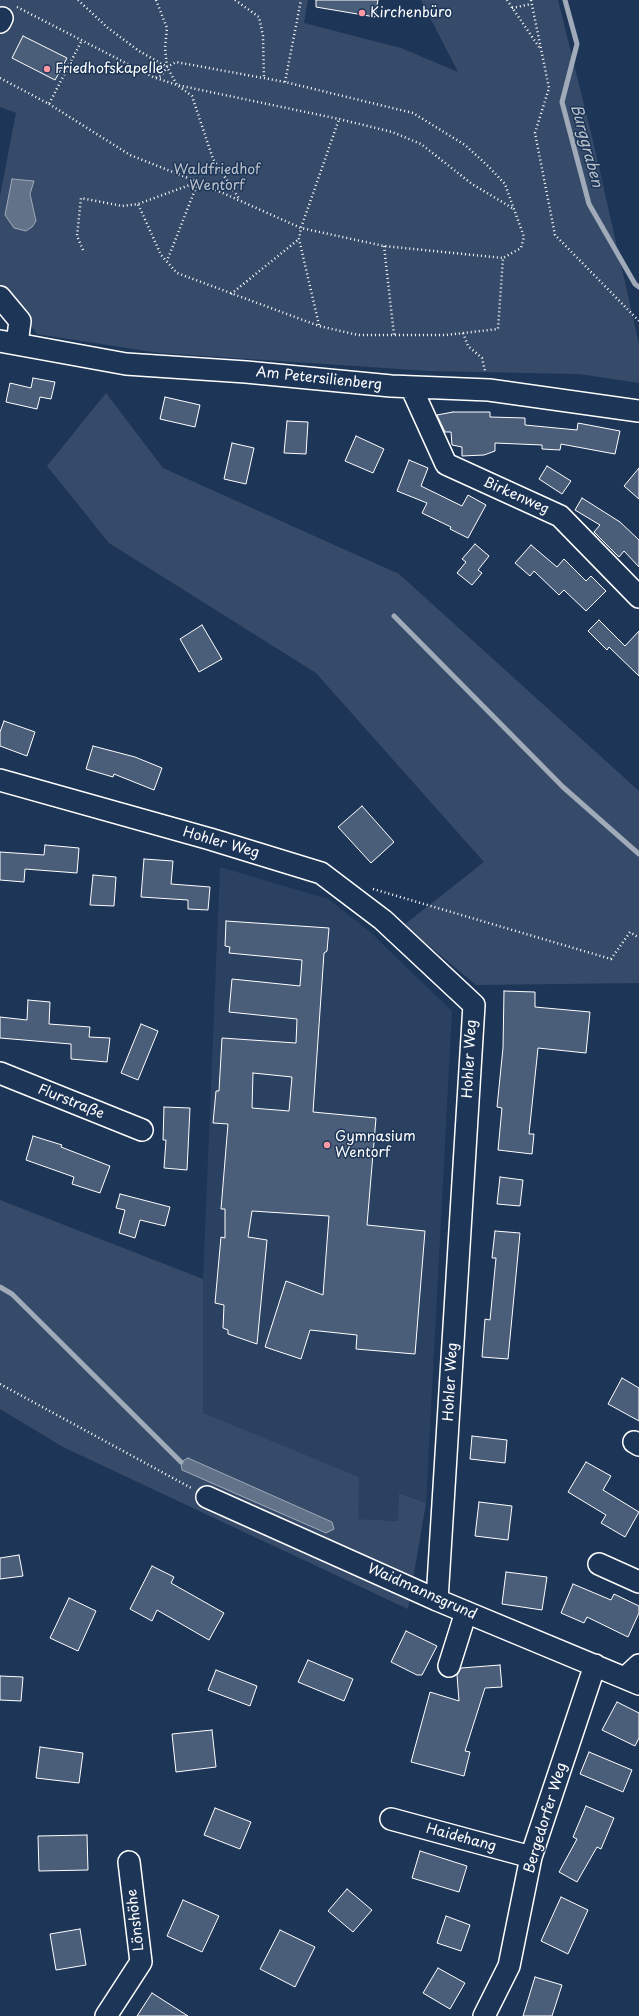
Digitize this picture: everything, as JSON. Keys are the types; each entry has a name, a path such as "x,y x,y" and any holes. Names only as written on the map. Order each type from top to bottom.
{"street":[{"path":"0,297 20,321 8,343"},
{"name":"Am Petersilienberg","path":"8,343 126,364 411,387 489,390 639,411"},
{"name":"Birkenweg","path":"411,387 446,464 560,516 639,597"},
{"name":"Hohler Weg","path":"0,780 210,839 322,873 383,920 474,1006 437,1600"},
{"name":"Flurstraße","path":"0,1073 142,1130"},
{"name":"Waidmannsgrund","path":"207,1497 437,1600 595,1665 634,1675"},
{"path":"599,1564 639,1582"},
{"path":"449,1666 466,1612"},
{"name":"Bergedorfer Weg","path":"484,2016 509,1966 531,1857 595,1665"},
{"name":"Haidehang","path":"391,1819 531,1857"},
{"name":"Lönshöhe","path":"106,2016 141,1962 129,1862"}],"path":[{"path":"78,0 108,28 139,51 167,67"},
{"path":"156,0 167,28 165,48 167,67 177,85 192,96 213,159 240,201"},
{"path":"235,0 259,17 263,36 264,78"},
{"path":"285,82 301,0"},
{"path":"507,0 540,49"},
{"path":"531,0 549,88 535,132 554,235 639,321"},
{"path":"1,20 11,4 155,78 177,85 339,119 392,132 421,144 472,184 514,209"},
{"path":"512,8 531,4"},
{"path":"49,104 82,40"},
{"path":"0,78 49,104 130,155 198,182 301,228 384,246 503,258 520,248 524,237 505,184 465,145 413,113 285,82 176,62 167,67 161,76 155,78"},
{"path":"319,326 299,239 301,228 339,119"},
{"path":"83,250 77,236 81,198 122,206 138,204 198,182"},
{"path":"167,261 198,182"},
{"path":"138,204 161,255 177,273 319,326 358,335 463,333 498,330 503,258"},
{"path":"231,294 299,239"},
{"path":"384,246 394,335"},
{"path":"463,333 468,346 482,358 486,376"},
{"path":"367,887 611,959 630,932 639,938"},
{"path":"0,1384 207,1497"}],"shaded area":[{"path":"12,179 34,181 30,194 36,221 32,227 26,231 14,228 5,215"},
{"name":"Gymnasium Wentorf","path":"220,867 328,899 369,931 452,1011 426,1503 400,1493 398,1521 358,1519 203,1413 203,1279"},
{"path":"188,1458 332,1522 334,1529 326,1533 182,1470 181,1462"}],"green space":[{"name":"Waldfriedhof Wentorf","path":"0,0 308,0 304,23 401,48 458,72 421,0 558,0 593,141 639,344 639,383 579,374 430,371 159,353 37,334 0,288 0,196 16,113 0,107"},
{"path":"106,393 163,468 399,574 639,791 639,983 476,985 404,925 484,862 316,673 109,543 47,466"},
{"path":"0,1200 203,1279 203,1413 359,1477 358,1519 398,1521 399,1493 426,1503 408,1609 63,1447 0,1409","holes":["188,1458 332,1522 334,1529 326,1533 183,1470 181,1462"]}],"building":[{"name":"Kirchenbüro","path":"316,0 378,0 375,17 316,7"},
{"name":"Friedhofskapelle","path":"23,36 67,58 55,80 12,58"},
{"path":"33,378 55,382 51,399 40,397 37,409 6,402 10,383 31,388"},
{"path":"165,397 200,405 195,427 160,419"},
{"path":"453,412 490,412 490,417 525,418 525,425 577,430 578,423 620,431 615,454 561,444 560,450 542,449 542,445 495,443 495,451 484,455 462,456 462,447 452,445 451,432 445,432 437,415"},
{"path":"287,421 308,422 306,454 284,453"},
{"path":"356,436 384,449 373,473 345,461"},
{"path":"232,443 254,448 246,484 224,479"},
{"path":"409,460 428,468 421,486 462,506 468,495 486,505 468,538 450,529 451,527 422,513 427,503 397,491"},
{"path":"547,466 571,481 562,494 539,479"},
{"path":"639,468 639,499 624,486"},
{"path":"582,498 620,522 639,540 639,567 624,551 619,557 594,532 600,525 575,510"},
{"path":"475,544 489,556 478,570 482,573 472,585 457,573 466,562 462,559"},
{"path":"531,545 557,567 564,559 586,581 591,576 606,591 586,611 564,590 559,595 534,571 530,576 515,563"},
{"path":"599,620 625,646 639,631 639,676 609,647 607,650 588,631"},
{"path":"202,625 222,659 199,672 180,639"},
{"path":"4,721 35,732 27,756 0,746 0,732"},
{"path":"93,746 135,757 162,768 154,790 114,774 113,777 86,769"},
{"path":"362,806 394,842 371,863 338,827"},
{"path":"45,845 79,848 77,873 25,869 24,882 0,880 0,852 44,855"},
{"path":"144,859 173,861 171,884 210,887 208,910 188,909 188,900 141,897"},
{"path":"93,875 116,877 114,906 90,905"},
{"name":"Gymnasium Wentorf","path":"226,921 329,928 327,951 324,953 313,1112 376,1118 367,1225 425,1231 415,1354 356,1349 357,1335 310,1330 301,1359 265,1347 286,1281 323,1295 329,1216 252,1211 248,1237 267,1240 257,1344 228,1334 228,1330 223,1328 224,1305 215,1303 221,1237 225,1238 225,1209 221,1209 228,1124 213,1123 216,1091 219,1091 222,1038 296,1043 297,1019 229,1012 232,979 300,986 302,960 229,953 230,947 225,946","holes":["253,1073 292,1077 289,1111 252,1108"]},
{"path":"504,991 535,992 535,1007 590,1012 586,1053 538,1048 529,1134 534,1134 532,1154 498,1150 502,1108 497,1107 503,1048"},
{"path":"28,1000 50,1002 49,1024 90,1027 89,1037 110,1038 107,1062 71,1059 71,1044 0,1038 0,1017 27,1020"},
{"path":"141,1024 158,1031 138,1080 121,1073"},
{"path":"164,1107 190,1108 187,1170 164,1168 166,1140 163,1140"},
{"path":"33,1136 62,1145 61,1147 110,1166 100,1193 72,1184 74,1177 26,1160"},
{"path":"500,1177 523,1180 520,1206 497,1204"},
{"path":"120,1194 170,1207 165,1226 140,1220 135,1238 119,1233 125,1210 116,1208"},
{"path":"495,1231 520,1233 508,1359 482,1357 485,1319 490,1320 496,1258 492,1258"},
{"path":"622,1378 639,1388 639,1421 608,1404"},
{"path":"472,1436 507,1440 505,1463 470,1459"},
{"path":"586,1462 611,1476 603,1490 639,1512 625,1537 601,1523 606,1515 568,1492"},
{"path":"479,1502 512,1506 508,1540 475,1536"},
{"path":"19,1555 23,1576 0,1579 0,1558"},
{"path":"152,1566 174,1577 171,1583 224,1613 209,1640 157,1610 152,1621 130,1609"},
{"path":"506,1572 547,1577 542,1610 502,1604"},
{"path":"573,1584 611,1600 614,1594 639,1606 639,1613 628,1637 587,1617 584,1623 561,1613"},
{"path":"69,1598 96,1611 78,1651 50,1638"},
{"path":"406,1631 437,1646 422,1675 417,1675 391,1662"},
{"path":"308,1660 353,1679 344,1701 298,1682"},
{"path":"500,1665 502,1687 485,1688 465,1751 470,1752 464,1776 411,1762 430,1692 459,1701 457,1675 461,1668"},
{"path":"216,1670 257,1686 250,1706 208,1690"},
{"path":"0,1676 23,1677 21,1701 0,1700"},
{"path":"617,1702 639,1713 639,1738 635,1746 602,1730"},
{"path":"212,1730 216,1767 176,1772 172,1734"},
{"path":"40,1747 83,1753 79,1783 36,1778"},
{"path":"589,1752 632,1770 623,1792 580,1774"},
{"path":"586,1806 614,1818 601,1849 597,1847 577,1882 559,1872 577,1839 573,1837"},
{"path":"215,1808 251,1822 240,1849 204,1835"},
{"path":"87,1835 88,1870 39,1871 38,1836"},
{"path":"420,1851 467,1866 459,1892 412,1878"},
{"path":"347,1889 372,1910 353,1932 328,1911"},
{"path":"561,1897 588,1910 568,1954 541,1941"},
{"path":"183,1900 219,1916 202,1952 167,1936"},
{"path":"446,1916 470,1925 461,1951 437,1943"},
{"path":"80,1929 86,1965 56,1970 50,1934"},
{"path":"280,1930 315,1947 295,1987 260,1969"},
{"path":"438,1968 465,1983 450,2009 423,1993"},
{"path":"535,1977 562,1985 552,2016 523,2016"},
{"path":"152,1993 188,2016 137,2016"}],"waterway":[{"name":"Burggraben","path":"565,0 577,44 562,102 589,204 635,284 639,287"},
{"path":"394,616 563,787 639,854"},
{"path":"0,1287 12,1294 181,1462"}],"place":[{"name":"Kirchenbüro","path":"362,13"},
{"name":"Friedhofskapelle","path":"47,69"},
{"name":"Gymnasium Wentorf","path":"327,1145"}]}
